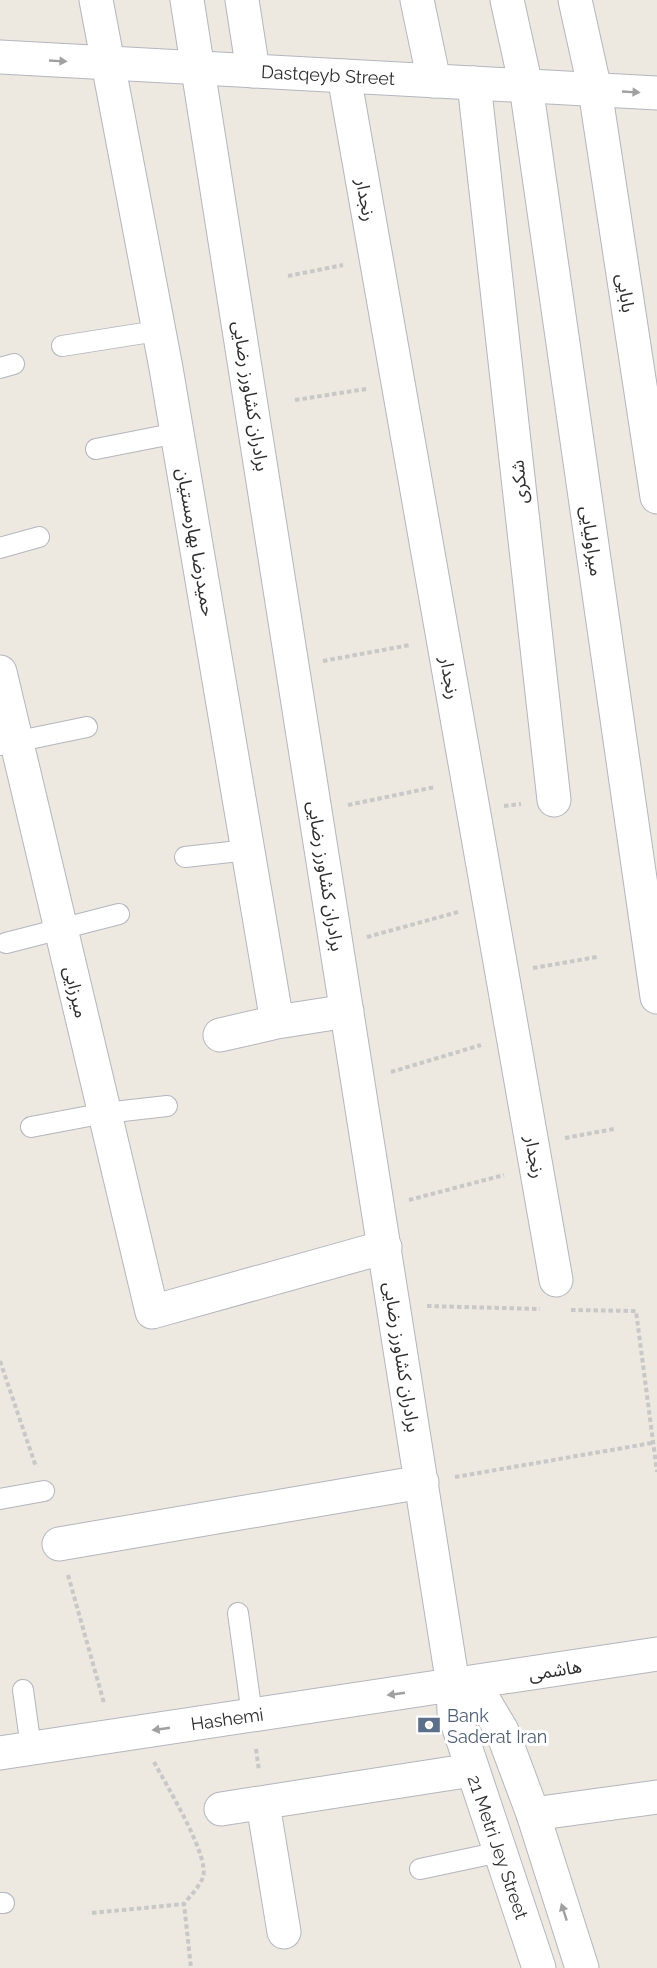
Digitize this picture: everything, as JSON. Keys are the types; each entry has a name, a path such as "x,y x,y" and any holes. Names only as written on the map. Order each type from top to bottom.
{"street":[{"name":"حمیدرضا بهارمستیان","path":"96,0 177,433 277,1022"},
{"name":"برادران کشاورز رضایی","path":"187,0 453,1685"},
{"path":"242,0 254,71"},
{"path":"417,0 434,81"},
{"name":"میراولیایی","path":"507,0 526,86 657,997"},
{"name":"بابایی","path":"575,0 595,90 657,497"},
{"name":"Dastqeyb Street","path":"0,57 657,93"},
{"name":"رنجدار","path":"344,76 535,1155 556,1300"},
{"name":"شکری","path":"474,83 554,800"},
{"name":"میرزایی","path":"0,672 8,743 61,930 152,1312 385,1247"},
{"path":"220,1035 277,1022 347,1011"},
{"path":"59,1544 422,1482"},
{"name":"هاشمی","path":"453,1685 657,1654"},
{"path":"453,1685 486,1704 497,1722 533,1814 582,1968"},
{"name":"Hashemi","path":"15,1750 453,1685"},
{"name":"21 Metri Jey Street","path":"453,1685 454,1713 539,1968"},
{"path":"221,1809 472,1770"},
{"path":"533,1814 657,1797"},
{"path":"262,1804 284,1932"}],"lane":[{"path":"62,346 157,331"},
{"path":"96,449 177,433"},
{"path":"0,548 39,537"},
{"path":"8,743 87,727"},
{"path":"185,857 248,850"},
{"path":"6,943 119,914"},
{"path":"31,1127 105,1113 167,1106"},
{"path":"0,1499 44,1491"},
{"path":"238,1613 252,1715"},
{"path":"15,1750 23,1690"},
{"path":"420,1869 500,1852"}],"path":[{"path":"288,276 376,259"},
{"path":"295,400 398,384"},
{"path":"293,667 443,638"},
{"path":"316,811 471,795 554,800"},
{"path":"337,944 490,904"},
{"path":"502,973 597,957"},
{"path":"358,1081 514,1036"},
{"path":"378,1208 614,1129"},
{"path":"394,1305 556,1300 636,1311 657,1472"},
{"path":"422,1482 652,1443"},
{"path":"252,1715 262,1804"},
{"path":"137,1732 186,1821 202,1858 203,1878 184,1904 191,1968"},
{"path":"92,1913 184,1904"}],"place":[{"name":"Bank Saderat Iran","path":"429,1725"}]}
